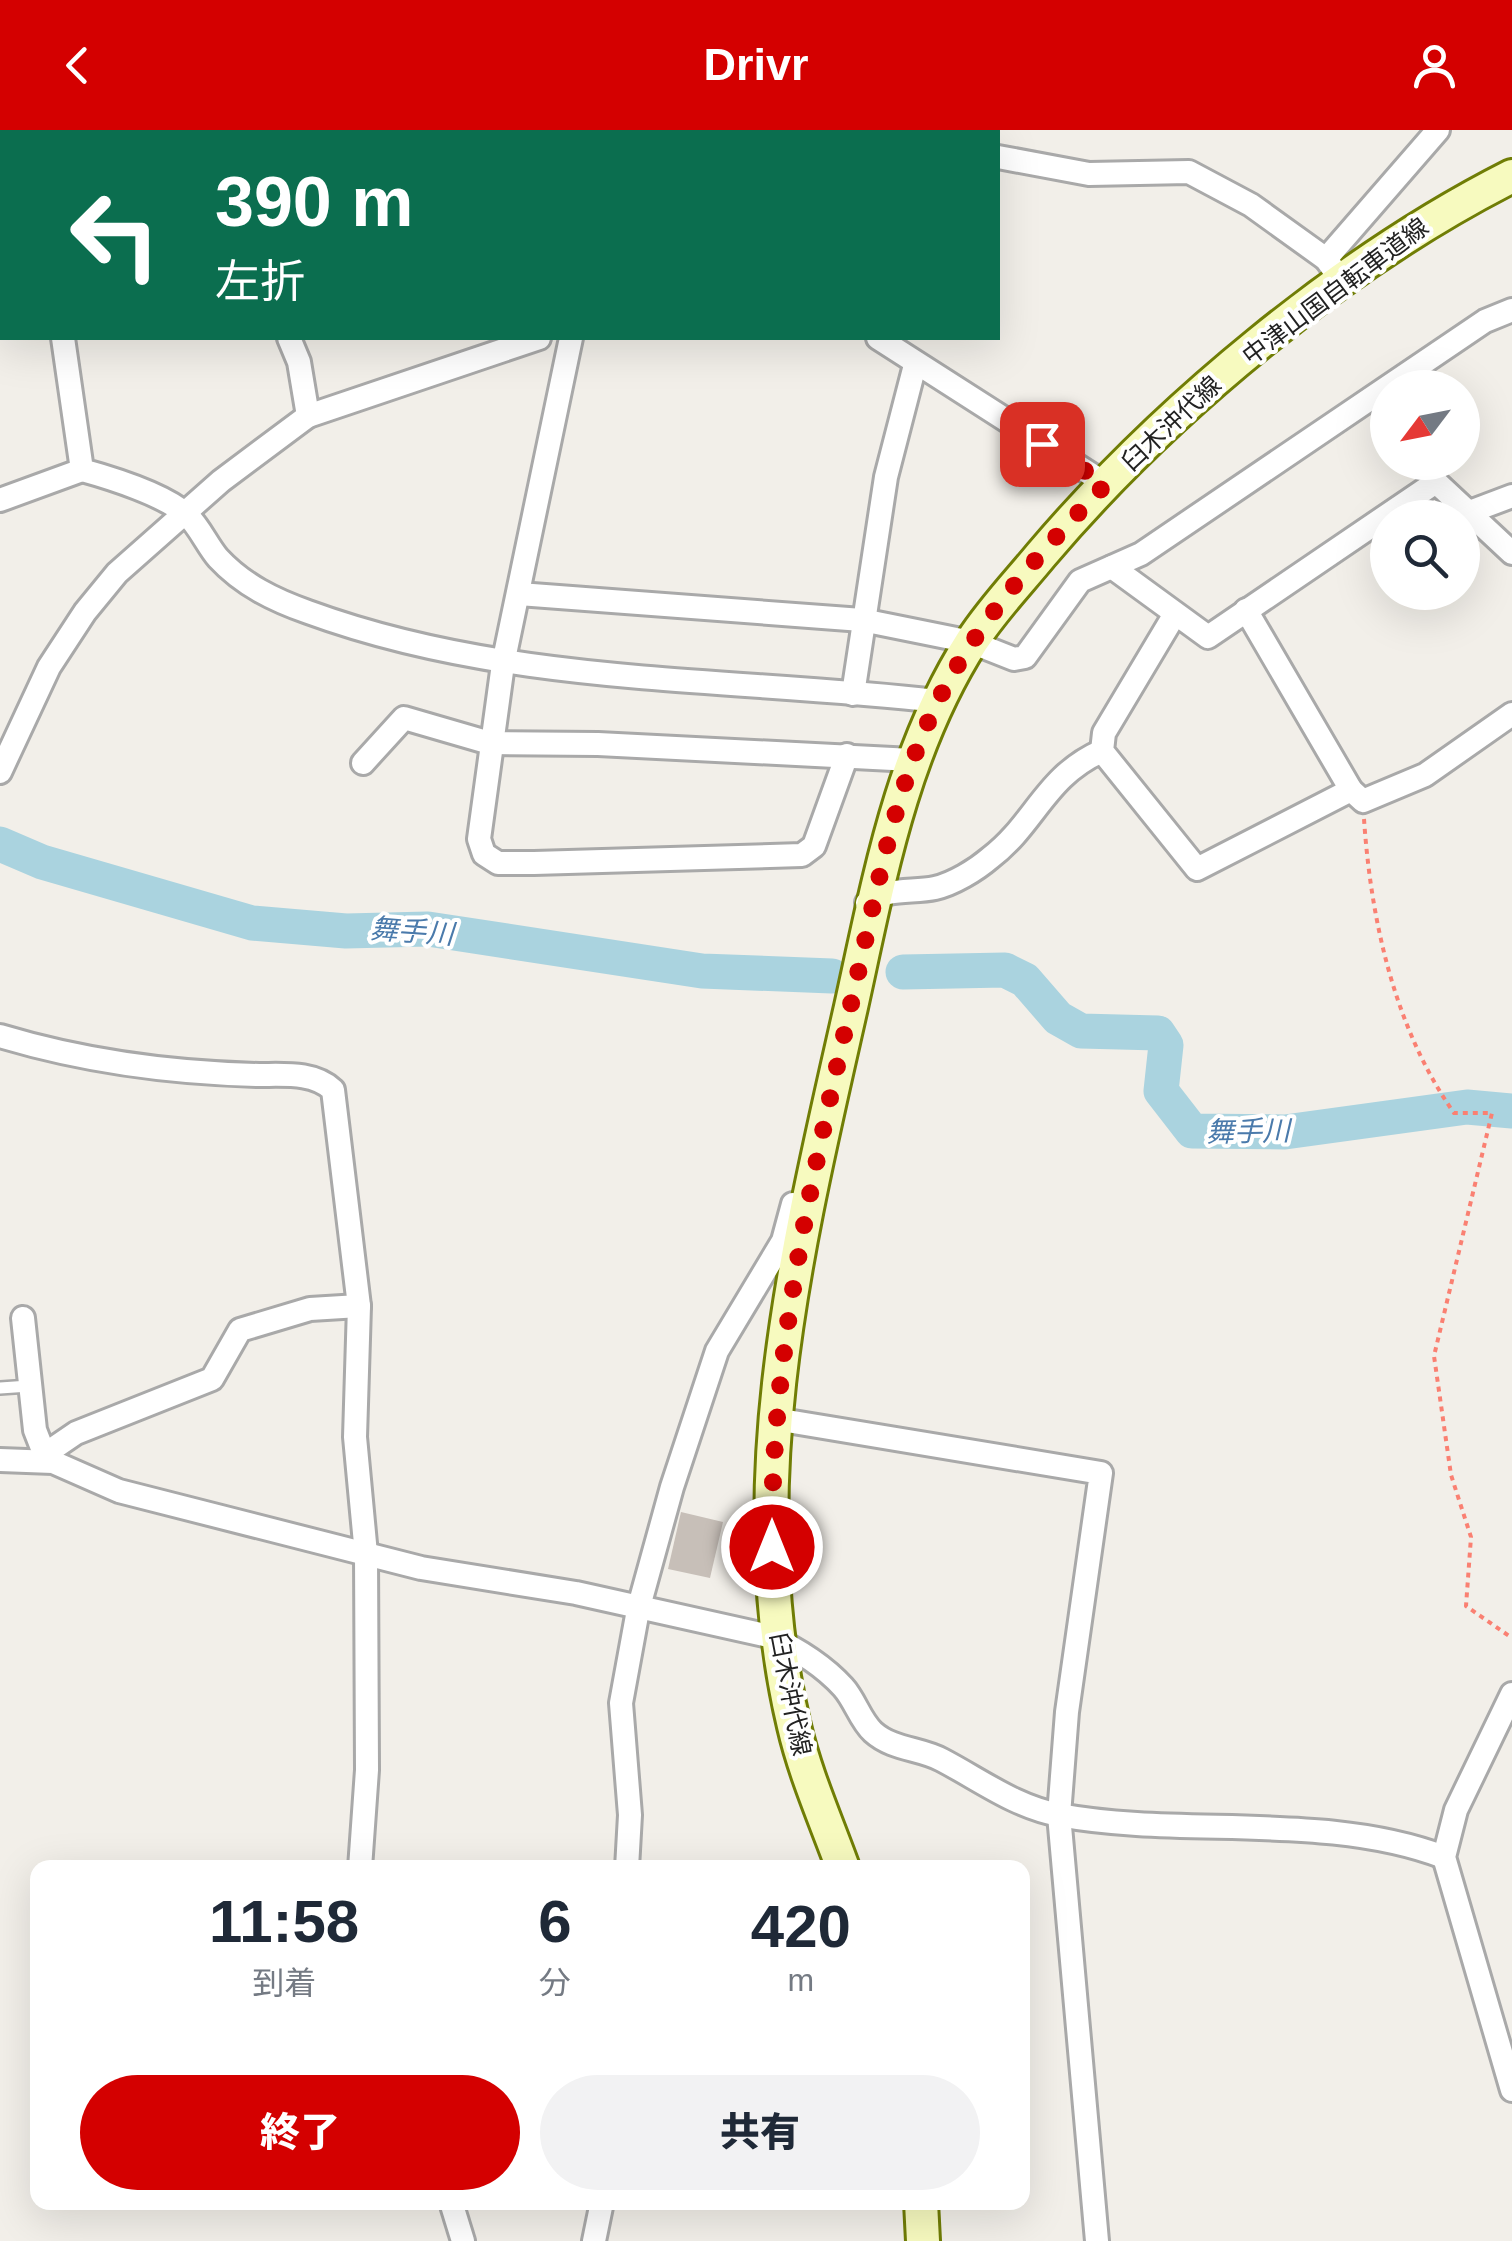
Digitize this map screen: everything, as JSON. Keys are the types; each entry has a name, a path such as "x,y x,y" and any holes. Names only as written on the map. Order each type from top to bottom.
{"main road":[{"name":"臼木沖代線","path":"840,1860 794,1730 779,1640 772,1564 776,1418 801,1230 874,897 912,760 938,701 972,642 1068,523 1178,412 1334,271 1388,250 1512,176"},
{"path":"921,2210 923,2241"}],"street":[{"path":"1000,156 1090,174 1189,172 1251,204 1334,271 1438,130"},
{"path":"1420,370 1485,321 1512,310"},
{"path":"63,340 82,470"},
{"path":"290,340 299,362 308,416"},
{"path":"0,772 49,667 85,612 117,573 186,514 308,416 533,340"},
{"path":"571,340 503,664 479,839 484,854 498,863 628,863 802,855 814,846 847,756"},
{"path":"881,340 1106,484"},
{"path":"853,694 886,477 915,364"},
{"path":"519,594 862,620 972,642 1014,659 1026,657 1080,581 1141,554 1370,406"},
{"path":"0,500 82,470 115,479 186,514 219,558 255,590 366,633 503,664 938,701"},
{"path":"1112,566 1208,637 1419,480"},
{"path":"1437,480 1455,500"},
{"path":"1480,508 1512,496"},
{"path":"1480,525 1512,553"},
{"path":"1246,610 1357,796"},
{"path":"1176,614 1104,733 1102,751 1197,869 1357,796 1425,775 1512,714"},
{"path":"363,762 404,718 490,743 912,760"},
{"path":"628,1860 630,1815 621,1703 638,1610 672,1487 717,1351 771,1264 790,1220 857,916 874,897 940,887 989,859 1009,841 1054,781 1102,751"},
{"path":"0,1036 190,1074 298,1075 324,1081 336,1101 359,1306 356,1437 366,1554 368,1770 361,1860"},
{"path":"46,1460 54,1448 76,1433 212,1379 240,1330 310,1309 359,1306"},
{"path":"23,1318 34,1430 46,1460"},
{"path":"776,1418 1101,1473 1067,1712 1059,1815 1097,2241"},
{"path":"0,1460 46,1460 119,1491 366,1554 478,1580 576,1593 779,1640 796,1646 844,1688 871,1730 896,1746 941,1759 1010,1800 1059,1815 1337,1836 1414,1845 1444,1857"},
{"path":"1512,1694 1456,1810 1444,1857 1512,2090"},
{"path":"453,2210 463,2241"},
{"path":"594,2241 600,2210"}],"lane":[{"path":"0,1388 29,1386"}],"path":[{"path":"1357,796 1400,1015 1426,1073 1454,1113 1492,1113 1444,1329 1434,1356 1452,1475 1472,1537 1466,1606 1512,1638"}],"building":[{"path":"681,1512 723,1522 710,1578 668,1569"}],"waterway":[{"name":"舞手川","path":"0,844 42,862 252,923 346,931 428,929 702,971 832,976"},
{"name":"舞手川","path":"903,972 1005,970 1025,980 1058,1018 1081,1031 1158,1033 1166,1045 1161,1091 1192,1131 1285,1132 1467,1107 1512,1111"}],"route":[{"path":"772,1547 776,1418 794,1269 881,866 912,760 938,701 986,621 1106,484 1042,444"}]}
